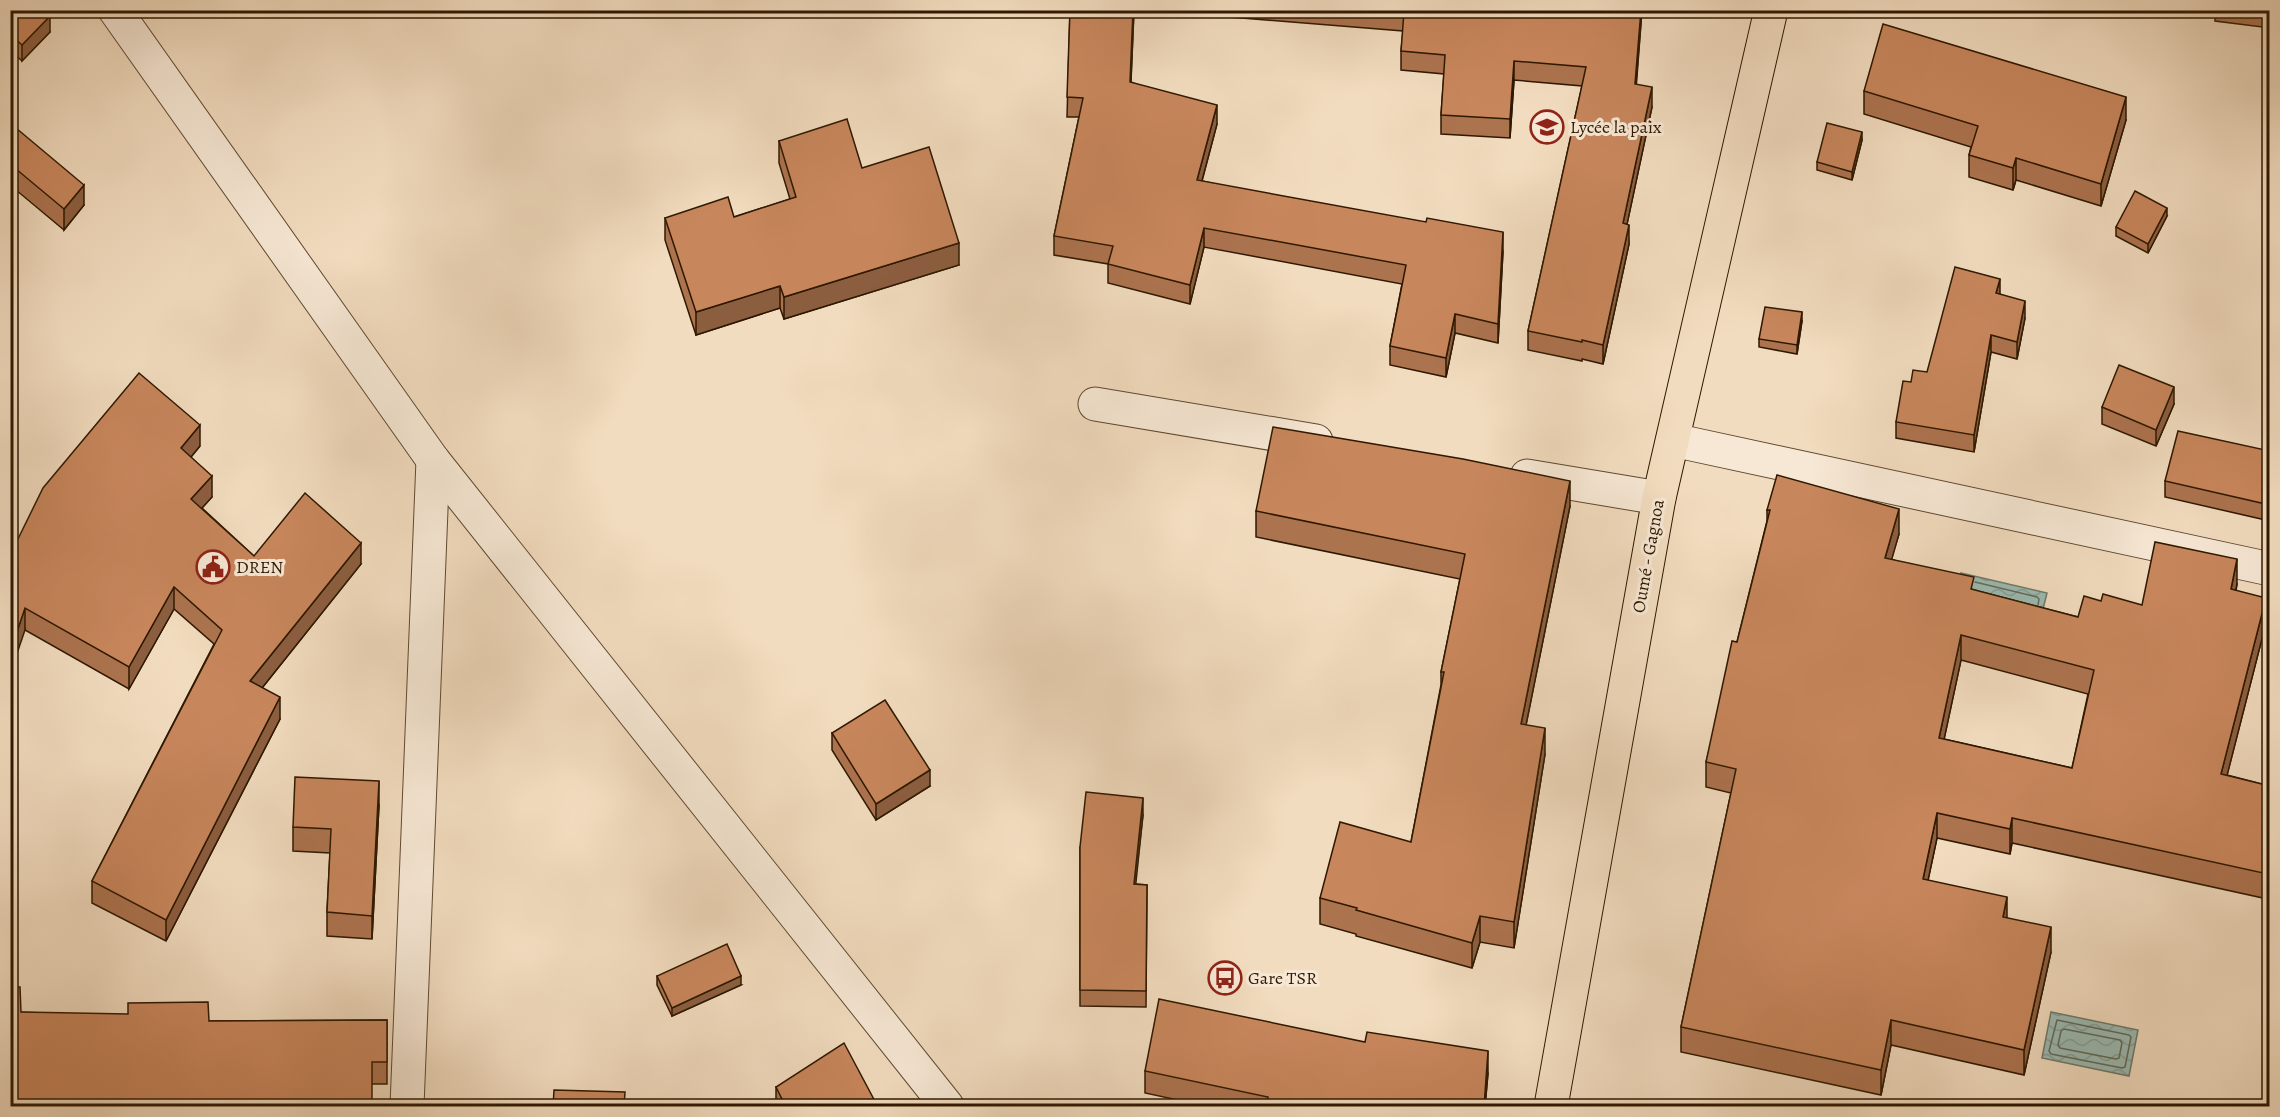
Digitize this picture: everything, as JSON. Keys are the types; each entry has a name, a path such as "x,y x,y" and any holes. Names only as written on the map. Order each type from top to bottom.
{"main road":[{"name":"Oumé - Gagnoa","path":"1551,1107 1659,498 1772,10"}],"street":[{"path":"115,10 433,460 947,1107"},
{"path":"1095,404 1341,445"},
{"path":"1673,440 2270,569"},
{"path":"407,1107 433,460"},
{"path":"1494,471 1659,498"}],"water":[{"path":"1961,573 2047,593 2041,617 1955,597"},
{"path":"2051,1012 2138,1030 2129,1076 2042,1058"}],"building":[{"path":"10,10 44,10 50,16 22,45 10,34"},
{"path":"1070,10 1133,10 1130,82 1217,105 1197,180 1426,222 1427,218 1503,232 1498,324 1455,314 1446,358 1390,346 1406,265 1204,228 1190,285 1108,264 1113,246 1054,236 1083,98 1067,97"},
{"path":"1382,10 1641,10 1635,84 1652,87 1623,223 1629,225 1603,345 1528,331 1586,67 1514,61 1510,119 1441,115 1445,55 1401,51 1404,12"},
{"path":"1883,24 2126,97 2101,184 2016,158 2013,168 1969,155 1978,126 1864,91"},
{"path":"847,119 862,168 929,147 959,243 784,297 780,286 696,312 665,218 728,197 734,217 796,197 779,141"},
{"path":"10,123 84,185 64,209 10,164"},
{"path":"1827,123 1862,132 1852,172 1817,162"},
{"path":"2135,191 2167,208 2148,244 2116,227"},
{"path":"10,240 16,243 10,252"},
{"path":"1955,267 2000,279 1996,293 2025,301 2017,342 1991,335 1974,435 1896,422 1903,381 1911,382 1913,370 1927,372"},
{"path":"1765,307 1802,312 1797,345 1759,339"},
{"path":"2119,365 2174,387 2156,430 2102,407"},
{"path":"139,373 200,425 181,448 212,476 191,499 254,556 305,493 361,543 250,681 280,697 166,920 92,881 222,630 174,587 129,667 25,608 10,652 10,550 12,551 43,488"},
{"path":"1273,427 1463,459 1570,481 1521,724 1545,728 1514,922 1480,916 1472,943 1320,898 1340,822 1411,842 1444,672 1441,672 1465,554 1256,511"},
{"path":"2178,431 2270,451 2270,505 2165,481"},
{"path":"1777,475 1899,509 1885,558 1974,577 1971,589 2078,617 2084,596 2101,601 2103,594 2142,605 2155,542 2237,559 2231,589 2266,598 2221,774 2270,786 2270,854 2263,873 2012,818 2010,829 1937,813 1923,879 2007,897 2003,917 2051,927 2024,1050 1891,1020 1881,1070 1681,1027 1736,769 1706,762 1732,641 1737,642 1770,510 1767,510","holes":["1961,635 2094,670 2072,768 1939,738"]},
{"path":"885,700 930,770 876,804 832,733"},
{"path":"295,777 379,781 372,916 327,912 331,829 293,827"},
{"path":"1086,792 1143,798 1134,884 1147,885 1146,991 1080,990 1080,847"},
{"path":"727,944 741,976 672,1008 657,976"},
{"path":"10,987 20,987 21,1012 128,1014 128,1003 208,1002 209,1021 387,1020 387,1062 372,1062 372,1107 10,1107"},
{"path":"1159,999 1365,1042 1367,1032 1488,1051 1484,1107 1426,1107 1422,1104 1421,1107 1267,1107 1268,1097 1145,1071"},
{"path":"844,1043 878,1107 786,1107 776,1087"},
{"path":"554,1090 625,1092 624,1107 553,1107"}],"place":[{"name":"Lycée la paix","path":"1547,127"},
{"name":"DREN","path":"213,567"},
{"name":"Gare TSR","path":"1225,978"}]}
